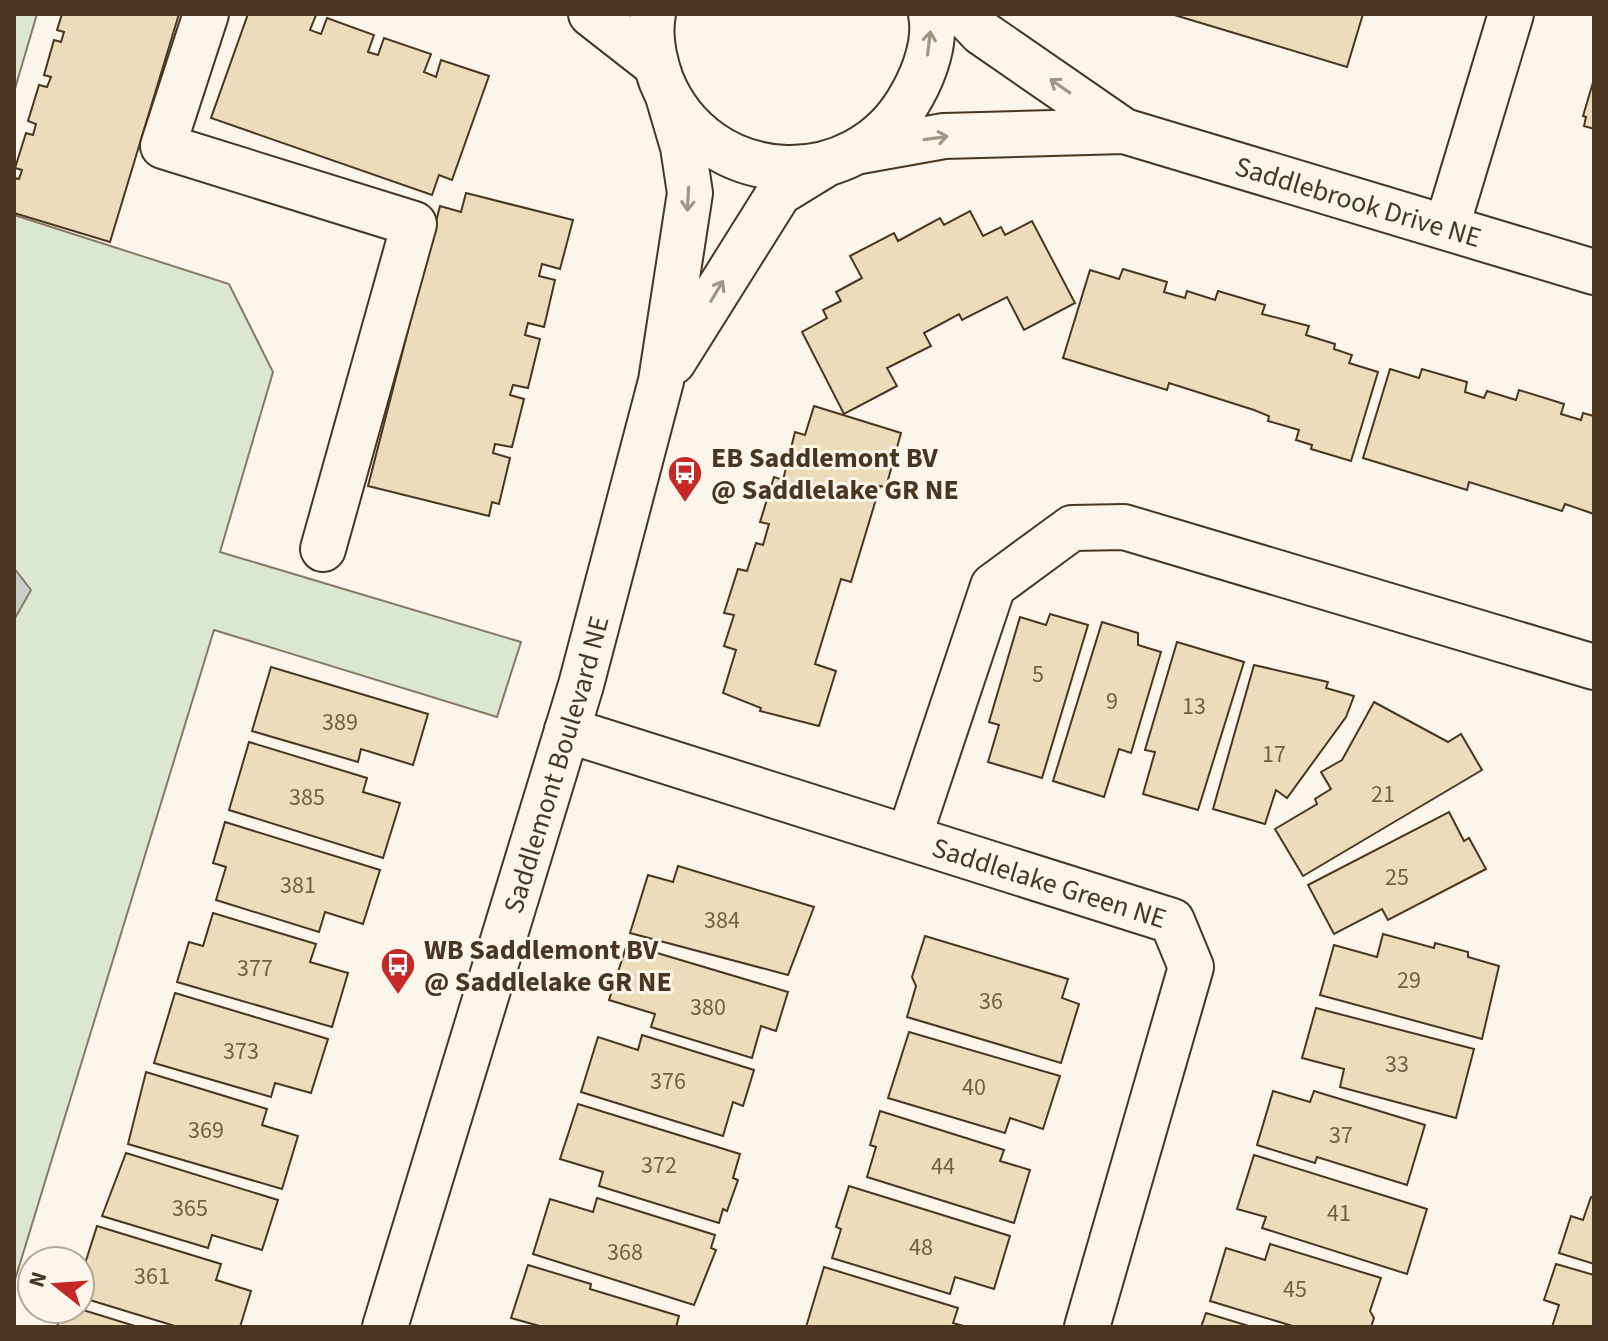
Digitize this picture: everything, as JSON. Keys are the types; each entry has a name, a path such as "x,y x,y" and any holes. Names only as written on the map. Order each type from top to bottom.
{"street":[{"path":"206,14 163,146 414,224 323,549"},
{"path":"591,14 662,80"},
{"name":"Saddlemont Boulevard NE","path":"385,1327 567,730 661,381 690,193 683,147 662,80 653,14"},
{"path":"842,158 900,117 926,71 931,14"},
{"name":"Saddlebrook Drive NE","path":"964,14 982,33 1124,131"},
{"path":"1447,226 1511,14"},
{"name":"Saddlebrook Drive NE","path":"662,80 688,124 714,146 746,162 785,169 944,136 1124,131 1594,272"},
{"name":"Saddlemont Boulevard NE","path":"661,381 779,193 842,158"},
{"path":"909,837 993,586 1072,528 1124,527 1594,667"},
{"name":"Saddlelake Green NE","path":"567,730 1172,921 1191,967 1087,1327"}],"green space":[{"path":"14,14 37,14 14,92"},
{"path":"14,215 229,284 273,372 220,552 521,642 497,717 214,630 26,1245 16,1245 14,1283"}],"shaded area":[{"path":"14,568 31,590 14,620"}],"building":[{"path":"62,14 179,14 110,242 14,213 14,178 19,179 22,170 15,168 26,133 33,135 36,124 28,121 39,85 47,87 51,77 44,75 54,40 61,42 64,32 57,30"},
{"path":"248,14 313,14 316,15 310,30 321,34 327,18 374,35 368,52 378,55 384,38 431,54 424,72 436,77 441,60 489,76 452,180 439,175 432,195 211,118"},
{"path":"1171,14 1363,14 1347,67"},
{"path":"1594,79 1594,129 1584,126 1586,117 1583,116"},
{"path":"466,193 573,220 560,269 542,264 539,276 555,280 544,327 528,323 525,335 540,339 528,388 513,385 510,395 524,399 512,447 495,444 493,453 510,458 499,504 492,502 489,516 368,486 440,206 461,212"},
{"path":"970,211 983,236 1001,227 1005,235 1032,221 1075,303 1024,330 1007,297 962,320 959,314 924,333 931,346 887,368 897,386 844,414 802,332 827,318 823,310 841,301 836,292 862,278 850,256 894,233 898,241 940,218 944,225"},
{"path":"1123,269 1167,282 1164,292 1185,298 1187,291 1215,300 1218,291 1265,305 1262,314 1309,326 1306,335 1335,344 1334,349 1352,355 1349,363 1378,372 1351,461 1311,449 1312,445 1296,440 1299,430 1268,421 1269,416 1254,410 1169,383 1167,390 1063,358 1090,270 1119,279"},
{"path":"1390,369 1419,378 1422,369 1467,382 1465,392 1484,398 1487,391 1516,400 1519,390 1564,404 1561,414 1581,420 1583,413 1594,416 1594,514 1565,504 1562,511 1469,482 1467,490 1363,458"},
{"path":"814,406 901,433 886,487 880,486 851,582 841,579 815,664 836,671 819,726 760,711 761,708 723,693 736,650 724,646 734,615 724,613 738,569 747,571 756,543 763,545 769,524 760,522 774,477 783,480 795,432 805,435"},
{"path":"1050,614 1088,625 1042,778 988,762 999,725 989,722 1020,617 1046,625"},
{"path":"1102,622 1138,633 1138,645 1161,652 1131,753 1119,749 1104,797 1053,781"},
{"path":"1177,642 1244,662 1198,810 1143,794 1155,752 1145,750"},
{"path":"1254,665 1328,682 1326,688 1354,696 1346,717 1287,798 1276,790 1265,824 1213,809"},
{"path":"271,667 428,714 413,765 361,749 358,762 252,731"},
{"path":"1374,702 1448,742 1461,734 1482,770 1303,876 1275,829 1317,804 1315,799 1331,789 1321,772 1342,760"},
{"path":"249,742 367,778 363,792 400,803 383,858 229,810"},
{"path":"1449,812 1464,841 1469,838 1486,869 1388,920 1382,909 1334,934 1308,885"},
{"path":"225,822 380,870 363,924 325,912 319,932 216,900 226,867 213,863"},
{"path":"678,866 814,907 788,975 630,933 648,875 673,882"},
{"path":"213,913 316,944 310,962 348,973 332,1027 177,982 189,942 203,946"},
{"path":"1383,934 1434,948 1435,943 1468,952 1468,957 1499,966 1482,1039 1320,995 1334,945 1377,957"},
{"path":"925,936 1068,979 1062,998 1079,1004 1061,1063 907,1017 916,986 912,977"},
{"path":"627,944 788,992 776,1031 761,1026 752,1058 651,1027 655,1014 609,1000"},
{"path":"175,993 328,1039 311,1093 275,1083 271,1097 154,1063"},
{"path":"1316,1008 1474,1049 1456,1118 1340,1087 1344,1069 1302,1058"},
{"path":"909,1032 1060,1076 1043,1129 1010,1118 1005,1133 888,1098"},
{"path":"642,1035 754,1070 743,1106 733,1102 723,1136 581,1092 598,1037 638,1050"},
{"path":"146,1072 267,1109 262,1125 298,1136 282,1189 128,1144"},
{"path":"1273,1091 1310,1102 1314,1091 1425,1125 1407,1185 1317,1157 1315,1163 1257,1145"},
{"path":"578,1104 740,1154 733,1178 738,1180 727,1211 723,1209 719,1223 599,1186 603,1172 560,1159"},
{"path":"880,1111 1004,1150 1000,1161 1030,1170 1014,1223 867,1177 876,1147 870,1145"},
{"path":"126,1153 278,1200 262,1250 212,1235 208,1248 102,1216"},
{"path":"1254,1155 1427,1209 1407,1274 1262,1228 1266,1217 1237,1209"},
{"path":"849,1186 1010,1236 994,1289 955,1277 950,1294 832,1258 841,1229 836,1227"},
{"path":"1591,1197 1594,1198 1594,1264 1559,1253 1571,1216 1583,1220"},
{"path":"597,1198 715,1235 711,1248 716,1250 694,1305 533,1254 550,1199 593,1212"},
{"path":"97,1226 221,1264 216,1280 251,1291 240,1327 178,1327 96,1302 96,1245 91,1245"},
{"path":"1270,1244 1381,1278 1370,1311 1374,1318 1371,1327 1296,1327 1210,1301 1226,1248 1265,1260"},
{"path":"1556,1264 1594,1275 1594,1327 1552,1327 1559,1305 1544,1300"},
{"path":"528,1265 591,1284 590,1289 679,1316 676,1327 543,1327 511,1318"},
{"path":"824,1267 958,1308 953,1323 967,1327 806,1327"},
{"path":"1206,1313 1252,1327 1201,1327"},
{"path":"96,1314 138,1327 57,1327 96,1325"}],"place":[{"name":"EB Saddlemont BV @ Saddlelake GR NE","path":"685,504"},
{"name":"WB Saddlemont BV @ Saddlelake GR NE","path":"398,996"}]}
